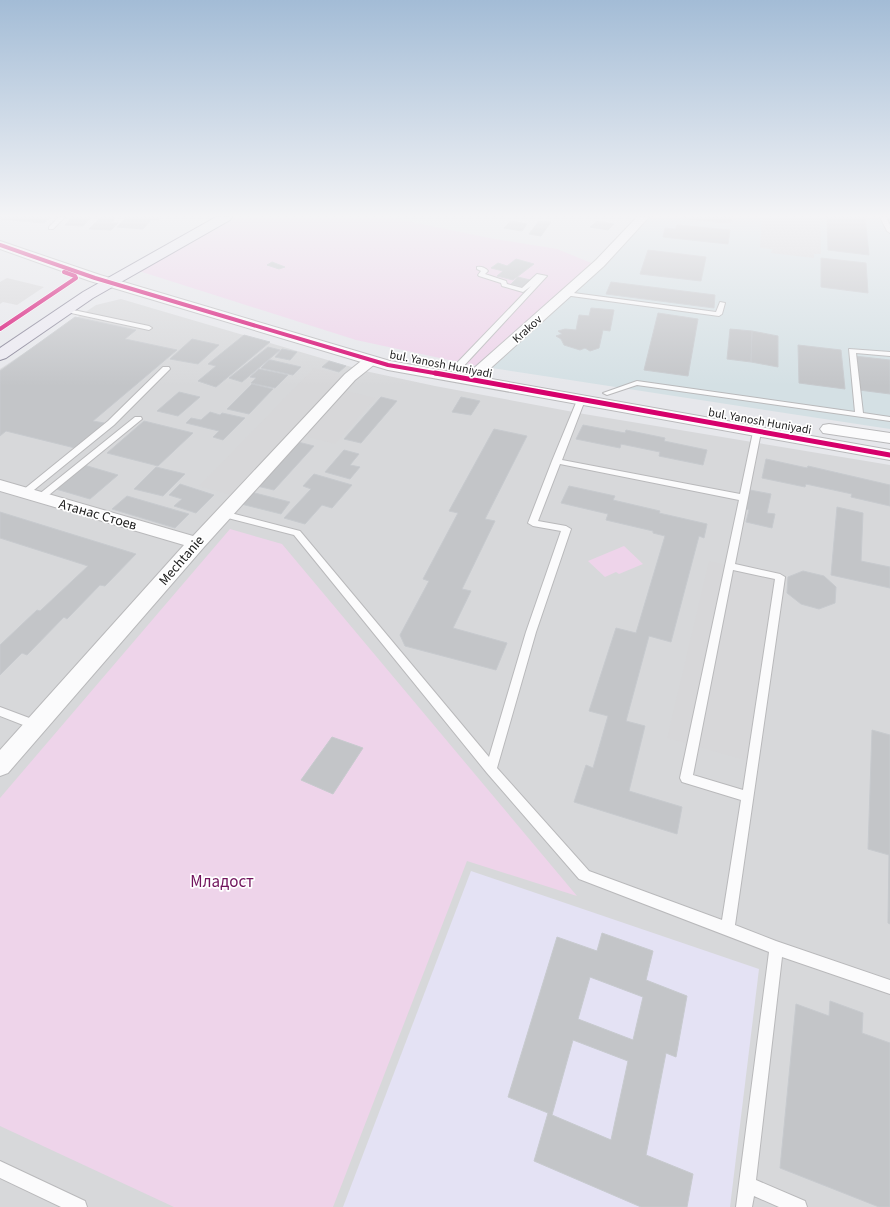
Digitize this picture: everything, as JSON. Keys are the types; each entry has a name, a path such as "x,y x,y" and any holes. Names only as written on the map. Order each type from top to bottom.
{"main road":[{"path":"0,355 64,310 112,273"},
{"path":"0,342 112,273"}],"street":[{"name":"bul. Yanosh Huniyadi","path":"118,273 370,360 406,369 890,455"},
{"name":"bul. Yanosh Huniyadi","path":"118,273 371,348 457,368 890,438"},
{"name":"Krakov","path":"478,372 589,273"},
{"name":"Mechtanie","path":"0,766 223,514 350,377 370,360"},
{"name":"Атанас Стоев","path":"0,485 197,543"}],"lane":[{"path":"457,368 544,276 539,275 523,290 504,285 504,282 481,275 483,273"},
{"path":"566,294 719,314 722,303"},
{"path":"64,310 149,328"},
{"path":"859,414 852,352 854,350 890,354"},
{"path":"33,495 111,423 166,368"},
{"path":"606,393 637,383 890,419"},
{"path":"491,769 531,632 566,529 533,522 581,400"},
{"path":"33,495 138,418"},
{"path":"746,796 686,778 758,432"},
{"path":"556,461 744,498"},
{"path":"223,514 297,533 491,769 584,875 776,948 890,987"},
{"path":"728,929 746,796 780,577 730,566"},
{"path":"0,711 36,725"},
{"path":"744,1207 776,948"},
{"path":"0,1169 78,1207"},
{"path":"747,1185 800,1207"}],"shaded area":[{"path":"596,273 890,273 890,429 492,368"},
{"path":"7,278 44,287 17,305 3,302 0,304 0,282"},
{"path":"121,299 365,371 435,386 584,414 890,465 890,1207 0,1207 0,369 96,305"},
{"path":"314,368 350,377 238,497 199,486"},
{"path":"343,390 376,398 335,444 301,435"},
{"path":"709,561 780,577 752,762 667,738"},
{"path":"471,871 759,969 730,1207 343,1207"}],"green space":[{"path":"146,273 583,273 477,366 356,340"},
{"name":"Младост","path":"230,529 282,544 577,896 467,861 333,1207 174,1207 0,1126 0,798"},
{"path":"624,546 643,564 619,574 616,572 605,577 588,561"}],"building":[{"path":"500,273 522,273 513,280 497,276"},
{"path":"640,273 703,273 701,281"},
{"path":"821,273 867,273 868,293 821,287"},
{"path":"518,277 530,280 523,287 511,284"},
{"path":"611,282 715,295 714,308 606,294"},
{"path":"591,308 614,310 610,331 603,330 599,348 590,351 585,348 580,350 564,345 561,339 556,336 562,334 558,331 565,329 576,330 579,315 589,316"},
{"path":"658,313 698,319 688,376 644,370"},
{"path":"75,317 136,330 125,339 177,350 93,421 104,423 75,448 6,431 0,436 0,371"},
{"path":"730,329 752,331 751,362 727,359"},
{"path":"752,331 778,336 778,367 751,362"},
{"path":"244,335 270,342 216,387 198,381 216,366 208,364"},
{"path":"192,339 219,345 198,364 170,359"},
{"path":"798,345 841,350 845,389 799,383"},
{"path":"268,347 280,350 242,382 229,378"},
{"path":"282,349 297,352 290,360 275,357"},
{"path":"855,356 890,360 890,394 859,390"},
{"path":"269,360 301,367 293,375 261,368"},
{"path":"329,361 346,366 339,372 322,367"},
{"path":"259,369 288,375 275,388 251,383 256,378 250,377"},
{"path":"252,384 273,389 249,414 227,409"},
{"path":"179,392 200,397 178,416 157,411"},
{"path":"381,397 397,401 361,443 344,439"},
{"path":"461,397 480,401 471,415 452,412"},
{"path":"210,412 220,415 222,413 245,418 223,440 213,437 219,431 186,423 191,418 201,420"},
{"path":"144,421 193,433 158,466 107,453"},
{"path":"583,425 625,433 626,430 665,438 664,441 707,450 703,465 659,456 660,452 621,444 620,448 576,439"},
{"path":"494,429 527,436 485,519 495,521 462,589 471,591 453,628 507,643 496,670 405,646 400,635 429,581 423,579 458,513 449,511"},
{"path":"298,442 314,446 274,490 257,486"},
{"path":"344,450 359,454 350,465 360,467 350,479 325,472"},
{"path":"766,459 807,468 808,466 890,485 890,506 851,497 852,494 806,484 805,487 762,478"},
{"path":"84,465 118,475 90,499 56,489"},
{"path":"156,467 185,474 163,496 134,489"},
{"path":"314,474 352,485 332,508 322,505 305,524 284,518 311,489 303,486"},
{"path":"180,484 214,495 196,513 174,506 182,499 169,495"},
{"path":"569,486 615,496 613,500 660,511 659,513 707,524 704,538 699,536 671,642 649,636 626,721 645,726 629,791 682,807 677,834 574,802 586,765 593,768 608,716 589,711 616,628 636,633 665,536 653,533 653,531 606,520 608,514 561,503"},
{"path":"750,490 771,494 767,513 775,514 772,528 746,522 749,510 746,509"},
{"path":"251,492 290,502 281,514 241,504"},
{"path":"127,496 189,514 175,528 112,509"},
{"path":"837,507 863,513 861,561 890,567 890,588 831,575"},
{"path":"0,512 136,554 105,586 100,585 67,619 64,617 27,655 22,653 0,675 0,645 37,610 40,611 88,566 0,538"},
{"path":"803,571 824,576 836,587 835,603 819,609 801,604 787,593 788,577"},
{"path":"872,730 890,735 890,924 888,923 889,855 868,849"},
{"path":"332,737 363,748 333,794 301,780"},
{"path":"602,933 653,951 646,980 687,996 676,1057 666,1053 646,1155 693,1174 687,1207 641,1207 534,1161 548,1113 508,1097 557,937 597,951","holes":["590,977 643,997 633,1040 578,1019","573,1040 628,1061 611,1140 552,1115"]},
{"path":"830,1001 863,1013 862,1033 890,1043 890,1207 879,1207 780,1168 796,1004 829,1016"}],"cycle path":[{"path":"0,329 76,278 75,276 68,273"},
{"path":"82,273 388,365 890,455"}]}
